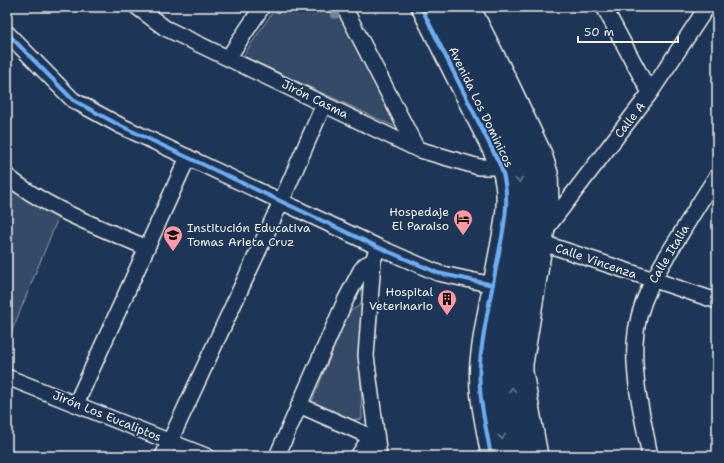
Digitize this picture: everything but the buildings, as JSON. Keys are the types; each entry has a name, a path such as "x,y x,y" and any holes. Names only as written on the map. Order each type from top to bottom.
{"main road":[{"name":"Avenida Los Dominicos","path":"457,7 513,116 532,163 536,180 538,198 536,216 511,366 512,386 523,448"},
{"name":"Avenida Los Dominicos","path":"434,11 514,161 519,181 521,197 520,216 497,343 492,382 505,456"},
{"path":"510,86 513,116"},
{"path":"487,321 497,343"},
{"path":"523,448 529,405"}],"street":[{"name":"Jirón Casma","path":"137,7 165,28 417,149 480,167 501,166"},
{"path":"228,58 262,7"},
{"path":"344,7 417,149"},
{"name":"Avenida Los Dominicos","path":"421,7 501,166 507,190 507,211 493,285 479,374 480,392 492,456"},
{"path":"470,7 542,154 548,173 549,204 523,364 523,372 538,456"},
{"path":"604,7 650,93"},
{"name":"Calle A","path":"544,236 650,93 707,7"},
{"path":"7,33 73,100 118,125 282,202 375,254 438,273 493,285"},
{"path":"163,456 282,202 324,104"},
{"path":"76,404 188,157"},
{"path":"7,176 19,186 47,204 147,248"},
{"name":"Calle Italia","path":"650,456 637,388 635,342 638,316 652,280 714,184"},
{"name":"Calle Vincenza","path":"544,236 652,280 717,301"},
{"path":"277,456 358,274 375,254"},
{"path":"375,254 366,356 373,434 379,456"},
{"name":"Jirón Los Eucaliptos","path":"7,376 206,456"},
{"path":"299,405 373,434"},
{"path":"358,456 373,434"}],"shaded area":[{"path":"276,7 338,7 402,130 243,56"},
{"path":"7,183 58,218 7,343"},
{"path":"363,303 360,353 362,419 349,420 311,404 348,313"}],"cycle path":[{"path":"421,7 501,167 506,191 502,239 485,325 479,374 482,409 491,456"},
{"path":"7,33 73,100 119,125 378,247 438,273 493,285"}],"place":[{"name":"Hospedaje El Paraiso","path":"463,236"},
{"name":"Institución Educativa Tomas Arieta Cruz","path":"173,252"},
{"name":"Hospital Veterinario","path":"447,316"}]}
